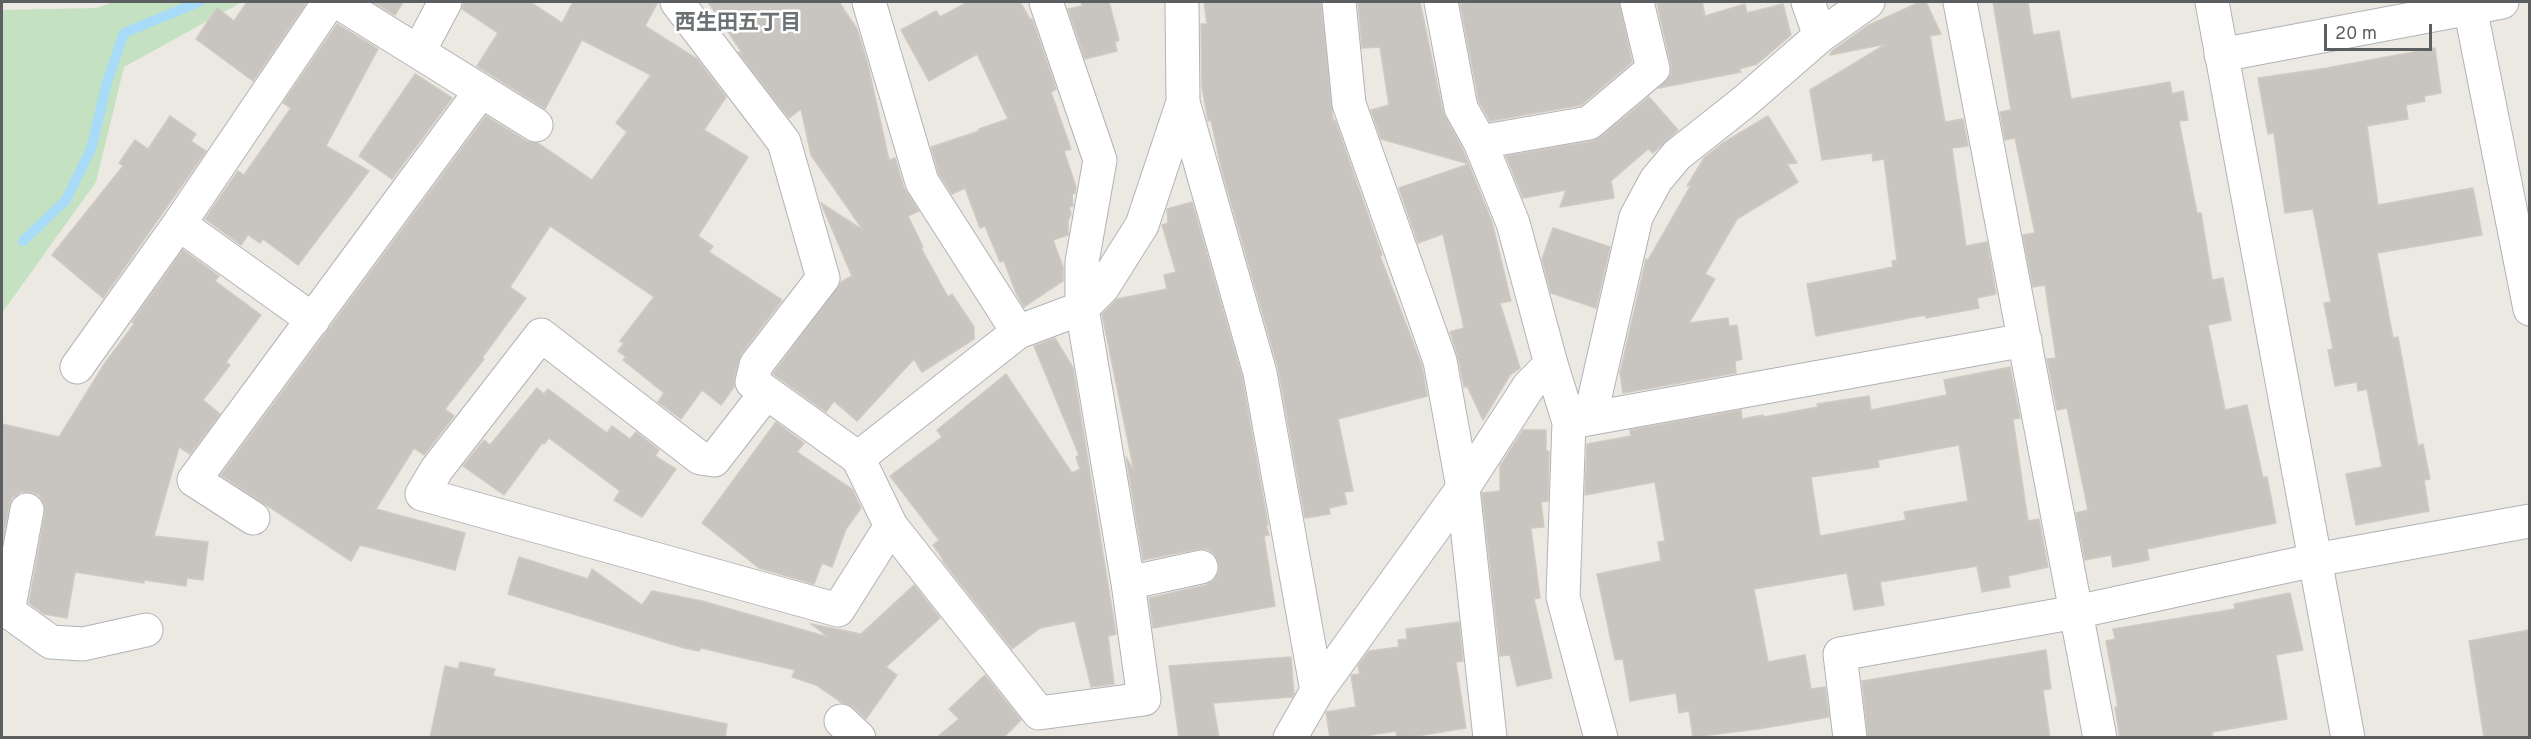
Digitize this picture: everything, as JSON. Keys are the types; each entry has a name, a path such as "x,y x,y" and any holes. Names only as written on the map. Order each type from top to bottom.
{"street":[{"path":"77,367 179,224 329,2"},
{"path":"338,2 536,125"},
{"path":"419,51 445,2"},
{"path":"677,2 784,142 823,278 756,365 752,382 858,458 891,526 1040,713 1144,699 1128,583 1082,308 1082,262 1100,159 1047,2"},
{"path":"869,2 922,182 1018,332"},
{"path":"1182,2 1183,102 1260,373 1317,691"},
{"path":"1338,2 1349,104 1440,361 1463,488 1490,738"},
{"path":"1441,2 1461,108 1480,142 1514,223 1551,364 1580,420"},
{"path":"1480,142 1589,123 1653,69 1637,2"},
{"path":"1808,2 1820,36"},
{"path":"1600,738 1563,597 1580,420 1636,217 1656,180 1677,155 1744,102 1820,36 1868,2"},
{"path":"1960,2 2100,738"},
{"path":"2212,2 2348,738"},
{"path":"2221,55 2470,4 2502,2"},
{"path":"2470,4 2525,253 2529,309"},
{"path":"253,518 194,480 481,91"},
{"path":"858,458 1018,332 1082,308 1103,286 1142,225 1183,102"},
{"path":"179,224 313,320"},
{"path":"766,393 714,460 700,458 542,335 437,469 422,494 838,610 891,526"},
{"path":"1580,420 2025,340"},
{"path":"1290,738 1317,691 1463,488 1529,387 1551,364"},
{"path":"27,510 5,610 51,642 83,644 146,630"},
{"path":"1850,738 1840,654 2076,612 2315,561 2529,521"},
{"path":"1128,583 1201,567"}],"green space":[{"path":"114,2 242,2 124,67 96,182 2,313 2,10 96,8"}],"building":[{"path":"247,2 307,2 253,81 196,39 217,8 234,21"},
{"path":"373,2 403,2 395,15"},
{"path":"464,2 530,2 562,23 573,2 658,2 645,26 697,59 726,97 704,130 748,157 698,236 713,246 709,252 782,300 741,354 734,378 734,387 721,405 702,390 681,419 658,402 664,393 623,360 626,357 618,351 624,343 620,341 654,297 550,226 510,287 526,298 482,358 484,359 445,409 454,416 424,455 414,448 376,509 465,533 455,570 360,545 351,561 221,475 486,116 526,141 538,143 592,180 627,132 616,123 651,75 582,40 545,109 477,66 498,33 462,9"},
{"path":"708,2 839,2 857,29 868,65 889,160 895,158 904,188 919,211 908,216 923,247 921,248 948,297 952,294 974,327 974,339 922,372 914,359 857,421 834,401 826,412 773,374 841,282 852,276 821,203 863,230 811,155 801,109 789,118 738,52 743,54"},
{"path":"968,2 1020,2 1032,19 1056,89 1051,92 1071,149 1064,151 1076,187 1075,193 1072,194 1073,206 1069,207 1071,214 1068,221 1068,235 1053,240 1063,267 1063,281 1024,307 1004,261 1000,262 985,226 980,228 965,188 952,194 939,174 931,147 1008,119 977,54 929,81 901,30 936,11 940,17"},
{"path":"1081,2 1109,2 1119,40 1115,42 1117,51 1085,59 1068,9 1082,6"},
{"path":"1204,2 1321,2 1333,121 1335,120 1382,255 1380,256 1422,366 1427,396 1338,419 1353,491 1344,492 1347,504 1329,508 1330,514 1305,518 1278,368 1221,167 1211,120 1208,121 1202,87 1201,24 1207,24"},
{"path":"1358,2 1420,2 1443,112 1469,164 1381,139 1371,110 1389,105 1380,47 1362,48"},
{"path":"1619,2 1632,62 1581,105 1490,121 1479,102 1460,3"},
{"path":"1702,2 1705,16 1745,4 1747,13 1783,4 1791,35 1757,64 1739,69 1741,72 1659,88 1671,75 1671,65 1657,4"},
{"path":"1920,2 1926,2 1941,34 1930,36 1945,122 1963,119 1968,146 1952,148 1966,246 1987,242 1996,294 1977,298 1979,308 1926,318 1925,315 1816,336 1807,284 1893,267 1892,261 1897,260 1884,159 1873,161 1872,153 1822,160 1810,90 1886,44 1830,55 1832,51 1867,26"},
{"path":"1993,2 2028,2 2033,35 2059,31 2071,99 2170,82 2172,94 2183,91 2188,120 2179,121 2197,213 2201,213 2212,280 2223,278 2231,320 2208,325 2225,410 2247,405 2263,478 2267,477 2276,523 2147,549 2149,560 2113,567 2111,555 2085,560 2076,513 2088,510 2067,408 2057,410 2047,359 2056,358 2045,285 2033,287 2023,235 2035,233 2015,138 2005,140 2000,112 2011,110"},
{"path":"337,24 378,49 326,146 369,171 298,265 263,239 260,243 248,235 241,245 205,219 238,171 244,175 291,108 283,103"},
{"path":"2435,48 2441,93 2424,96 2425,101 2406,105 2408,119 2367,126 2378,205 2473,188 2482,235 2377,253 2393,338 2398,337 2418,446 2423,444 2430,479 2424,480 2429,511 2356,525 2346,474 2382,467 2367,389 2358,391 2357,382 2335,386 2328,350 2333,349 2324,303 2331,302 2313,209 2285,213 2274,133 2268,134 2258,78"},
{"path":"415,74 452,98 392,179 359,156"},
{"path":"1649,97 1678,130 1653,153 1648,149 1611,181 1614,198 1560,207 1566,190 1523,198 1506,156 1593,141"},
{"path":"170,116 196,134 191,141 206,151 103,298 52,255 123,166 119,163 135,140 148,149"},
{"path":"1768,116 1797,163 1787,164 1798,182 1737,219 1705,274 1715,279 1689,323 1728,318 1729,326 1737,325 1742,359 1735,361 1736,373 1623,393 1620,373 1646,259 1648,260 1704,158 1723,143"},
{"path":"1469,164 1492,222 1511,301 1500,303 1520,368 1510,375 1483,420 1467,386 1464,387 1450,332 1464,328 1443,234 1418,243 1399,188"},
{"path":"1192,202 1242,377 1268,525 1266,525 1269,535 1264,536 1275,606 1153,628 1149,598 1206,585 1214,580 1219,572 1219,564 1214,554 1207,549 1143,560 1126,457 1134,471 1102,314 1117,299 1167,289 1164,275 1176,272 1162,225 1168,223 1167,209"},
{"path":"1553,228 1610,247 1596,308 1551,293 1542,259"},
{"path":"183,250 219,276 215,281 261,315 226,362 230,365 203,400 220,414 190,454 179,447 154,536 208,542 203,580 187,578 186,586 144,580 144,583 75,572 67,618 44,614 29,603 45,513 44,503 39,495 21,492 12,498 2,544 2,424 59,437 105,363 134,324 132,322"},
{"path":"1055,338 1073,368 1116,634 1108,636 1114,684 1091,687 1075,621 1040,628 1012,649 942,560 933,545 939,540 890,476 942,437 937,430 1006,374 1072,473 1080,469 1076,457 1079,455 1034,346"},
{"path":"2010,367 2020,418 2013,419 2028,521 2039,519 2048,567 2008,576 2010,587 1982,592 1977,566 1880,582 1884,605 1854,610 1847,573 1754,589 1768,662 1805,655 1811,689 1825,687 1829,717 1693,737 1689,711 1679,713 1676,693 1630,701 1623,659 1615,660 1597,574 1661,561 1658,542 1665,541 1655,482 1585,495 1587,444 1631,436 1630,430 1741,410 1742,419 1763,415 1764,417 1818,407 1817,404 1869,396 1871,410 1947,395 1944,380","holes":["1959,445 1968,501 1904,512 1906,520 1820,536 1811,477 1879,467 1878,460"]},
{"path":"537,388 544,394 548,389 607,433 612,426 630,439 636,432 659,450 655,456 676,469 642,517 614,500 620,491 549,438 544,444 542,443 504,495 463,466 484,440 490,445"},
{"path":"776,422 804,443 797,452 852,489 861,508 846,529 832,567 822,563 814,584 759,568 702,523"},
{"path":"1523,430 1546,430 1546,451 1549,451 1548,501 1541,502 1544,527 1531,528 1540,598 1534,599 1552,678 1517,686 1510,655 1500,656 1482,493 1500,491 1500,466"},
{"path":"519,557 588,579 592,569 642,605 652,591 702,601 828,637 811,624 861,634 914,585 940,618 886,667 897,675 866,719 853,707 842,703 816,685 792,677 795,670 701,648 699,651 684,648 508,594"},
{"path":"2290,593 2303,650 2276,655 2287,719 2212,732 2213,738 2120,738 2115,707 2118,707 2106,641 2115,639 2113,629 2235,609 2234,604"},
{"path":"1459,622 1463,661 1456,662 1466,728 1405,738 1397,738 1396,731 1352,738 1330,738 1326,712 1356,707 1351,675 1360,674 1358,666 1369,651 1399,647 1398,640 1407,639 1406,629"},
{"path":"2529,630 2529,738 2484,738 2469,641"},
{"path":"2046,650 2051,689 2043,690 2050,738 1868,738 1862,681"},
{"path":"1291,657 1294,694 1292,697 1213,703 1219,738 1179,738 1169,666"},
{"path":"460,662 495,669 493,676 727,724 725,738 430,738 445,666 458,669"},
{"path":"985,675 1021,720 1003,738 936,738 959,719 949,709"}],"waterway":[{"path":"23,241 66,200 91,149 107,82 124,33 199,2"}],"district":[{"name":"西生田五丁目","path":"738,25"}]}
